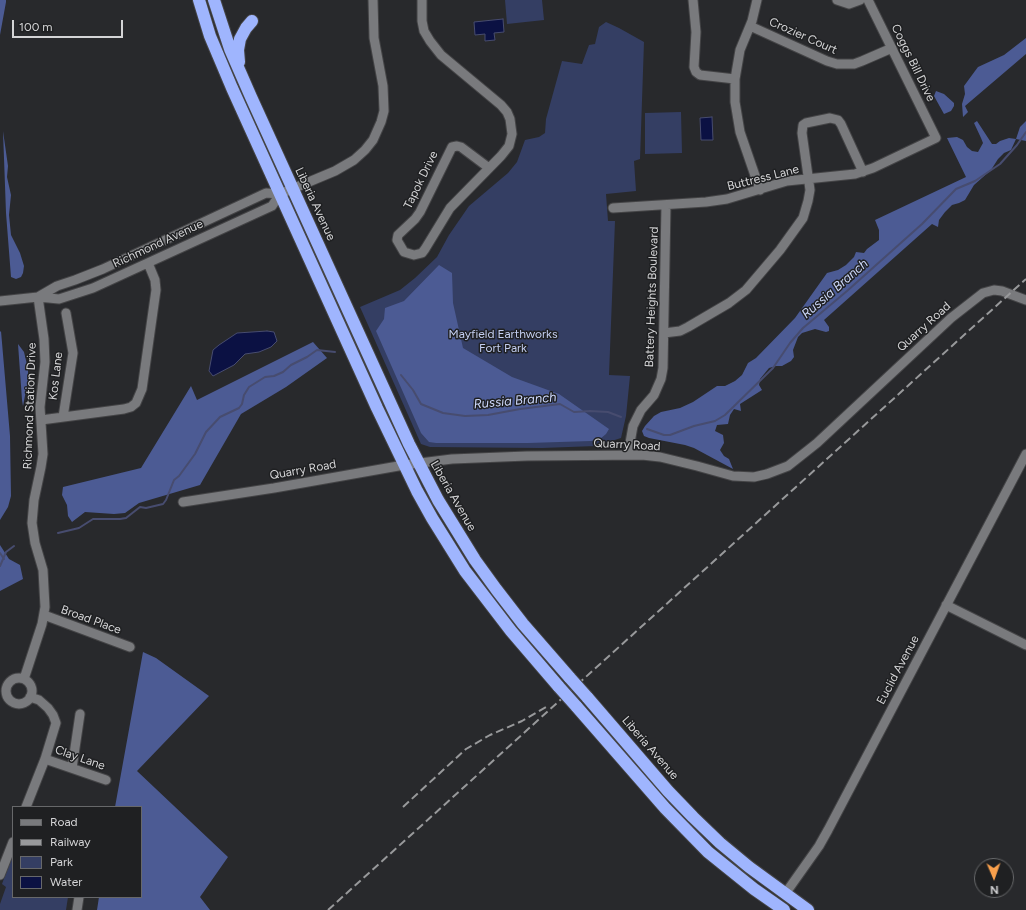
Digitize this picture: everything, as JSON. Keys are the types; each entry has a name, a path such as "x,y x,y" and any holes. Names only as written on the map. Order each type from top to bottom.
{"highway":[{"path":"199,0 218,57 404,465 432,518 466,571 511,631 665,808 708,852 754,889 784,910"},
{"name":"Liberia Avenue","path":"214,0 225,35 240,71 418,462 438,500 475,560 524,624 668,791 693,817 749,868 808,910"},
{"path":"240,71 239,44 246,28 252,21"}],"street":[{"name":"Richmond Avenue","path":"38,297 57,286 103,268 266,193 280,194 293,189 347,164 364,150 373,140 379,128 384,111 384,86 374,38 373,0"},
{"name":"Tapok Drive","path":"422,0 422,21 424,31 430,41 441,55 502,105 510,119 512,134 509,146 501,156 450,208 422,253 414,255 404,252 398,243 398,236 420,212 452,147 461,147 489,168"},
{"path":"693,0 696,32 694,67 696,72 700,75 735,79"},
{"path":"757,0 756,11 740,50 735,79 735,102 743,141 760,190"},
{"path":"837,0 849,4 860,0"},
{"name":"Coggs Bill Drive","path":"868,0 936,138"},
{"name":"Crozier Court","path":"750,26 827,62 837,64 854,64 862,62 892,48"},
{"path":"664,333 680,331 688,328 729,303 746,290 780,250 803,218 808,201 809,179 802,133 803,125 809,121 834,118 841,124 863,172"},
{"name":"Buttress Lane","path":"613,208 706,202 727,199 787,181 848,176 863,172 936,138"},
{"name":"Richmond Avenue","path":"0,301 38,297 54,299 76,294 272,206 280,194"},
{"name":"Battery Heights Boulevard","path":"628,454 633,426 639,414 654,395 661,379 663,368 666,205"},
{"path":"41,420 124,410 131,407 138,400 142,389 156,286 148,262"},
{"name":"Quarry Road","path":"183,502 418,462 474,458 628,454 660,457 726,475 742,477 760,476 780,470 796,460 817,443 948,320 983,293 994,290 1002,291 1026,300"},
{"name":"Richmond Station Drive","path":"24,679 44,615 44,579 32,523 34,500 43,454 40,407 45,362 44,339 38,297"},
{"name":"Kos Lane","path":"63,417 73,353 66,313"},
{"name":"Euclid Avenue","path":"785,894 821,844 1026,454"},
{"path":"946,605 1026,645"},
{"name":"Broad Place","path":"44,615 130,647"},
{"path":"16,679 24,679 32,689 30,697 24,703 20,704 11,702 6,695 3,685 16,679"},
{"path":"26,806 45,759 56,723 48,708 39,700 30,697"},
{"path":"72,768 80,714"},
{"name":"Clay Lane","path":"45,759 106,780"},
{"path":"0,875 12,846"},
{"path":"77,910 79,898"}],"green space":[{"path":"505,0 542,0 544,20 507,24"},
{"name":"Mayfield Earthworks Fort Park","path":"606,22 644,42 640,159 634,161 636,191 606,194 608,221 615,221 609,375 630,376 626,416 621,438 596,446 542,448 430,447 421,444 360,307 400,290 415,278 437,257 449,235 469,206 508,173 517,162 525,140 539,137 545,133 546,119 562,61 582,64 589,45 595,44 599,27"},
{"path":"681,112 682,153 645,154 645,113"},
{"path":"12,859 12,898 68,898 66,910 0,910 0,904 6,887 2,884"}],"shaded area":[{"path":"0,0 6,0 6,2 0,35"},
{"path":"1026,38 1026,54 965,106 968,112 963,117 962,104 965,94 964,86 978,67 1004,55"},
{"path":"936,91 944,94 954,103 951,111 944,114 934,96"},
{"path":"977,121 992,144 996,144 1009,138 1016,139 1011,150 1004,153 991,170 974,185 965,200 952,205 945,212 939,220 938,227 932,224 824,320 829,327 829,331 826,332 815,329 802,333 798,337 793,350 794,357 791,361 782,366 769,368 760,379 759,385 762,390 740,404 741,411 734,409 730,415 728,424 717,425 715,431 723,435 724,443 720,450 724,456 729,459 733,469 694,448 644,436 642,431 654,416 661,412 680,408 693,402 717,386 725,386 735,381 742,375 748,363 756,358 795,318 827,273 838,270 846,265 854,257 856,252 864,253 879,240 879,230 875,220 966,177 947,138 957,137 963,140 967,147 972,151 978,152 983,143 974,123"},
{"path":"1026,121 1026,141 1016,139 1020,127"},
{"path":"3,131 8,166 7,177 11,195 9,215 11,235 20,253 24,266 21,277 16,279 11,277 6,213"},
{"path":"439,265 452,273 453,303 463,348 512,377 559,394 609,429 606,434 600,439 591,441 528,443 429,442 421,433 376,331 384,319 385,308 404,301"},
{"path":"1,331 10,436 11,496 8,507 0,520 0,332"},
{"path":"313,342 327,358 286,387 241,414 200,485 139,503 125,513 114,514 85,512 72,522 68,516 67,505 62,495 63,487 141,468 191,386 197,400"},
{"path":"18,344 24,352 28,369 28,380 23,406 22,400"},
{"path":"0,545 9,559 20,565 23,579 0,591"},
{"path":"143,652 156,658 209,696 137,771 228,857 200,897 210,910 97,910 99,898 142,898 142,806 115,806"}],"water":[{"path":"503,19 504,32 494,33 495,40 485,41 485,34 475,35 474,22"},
{"path":"712,117 713,140 701,140 700,118"},
{"path":"274,332 277,341 271,347 259,352 245,354 234,365 213,376 209,371 213,350 219,345 237,333"}],"waterway":[{"name":"Russia Branch","path":"647,429 664,435 670,435 694,426 715,421 725,415 773,368 790,343 803,328 922,224 956,189 975,181 1000,164 1017,145 1026,132"},
{"name":"Russia Branch","path":"58,533 79,528 93,519 126,518 140,507 146,508 163,504 174,480 179,476 195,454 206,432 220,417 239,408 249,387 265,377 274,376 283,372 291,365 317,350 335,352"},
{"name":"Russia Branch","path":"401,375 413,390 421,404 443,413 465,416 488,415 560,404 574,412 608,412 621,417"},
{"name":"Russia Branch","path":"0,566 6,552 14,546"},
{"name":"Russia Branch","path":"0,553 4,559"}],"railway":[{"path":"328,910 1026,279"},
{"path":"403,807 466,749 490,735 522,721 546,707"}]}
